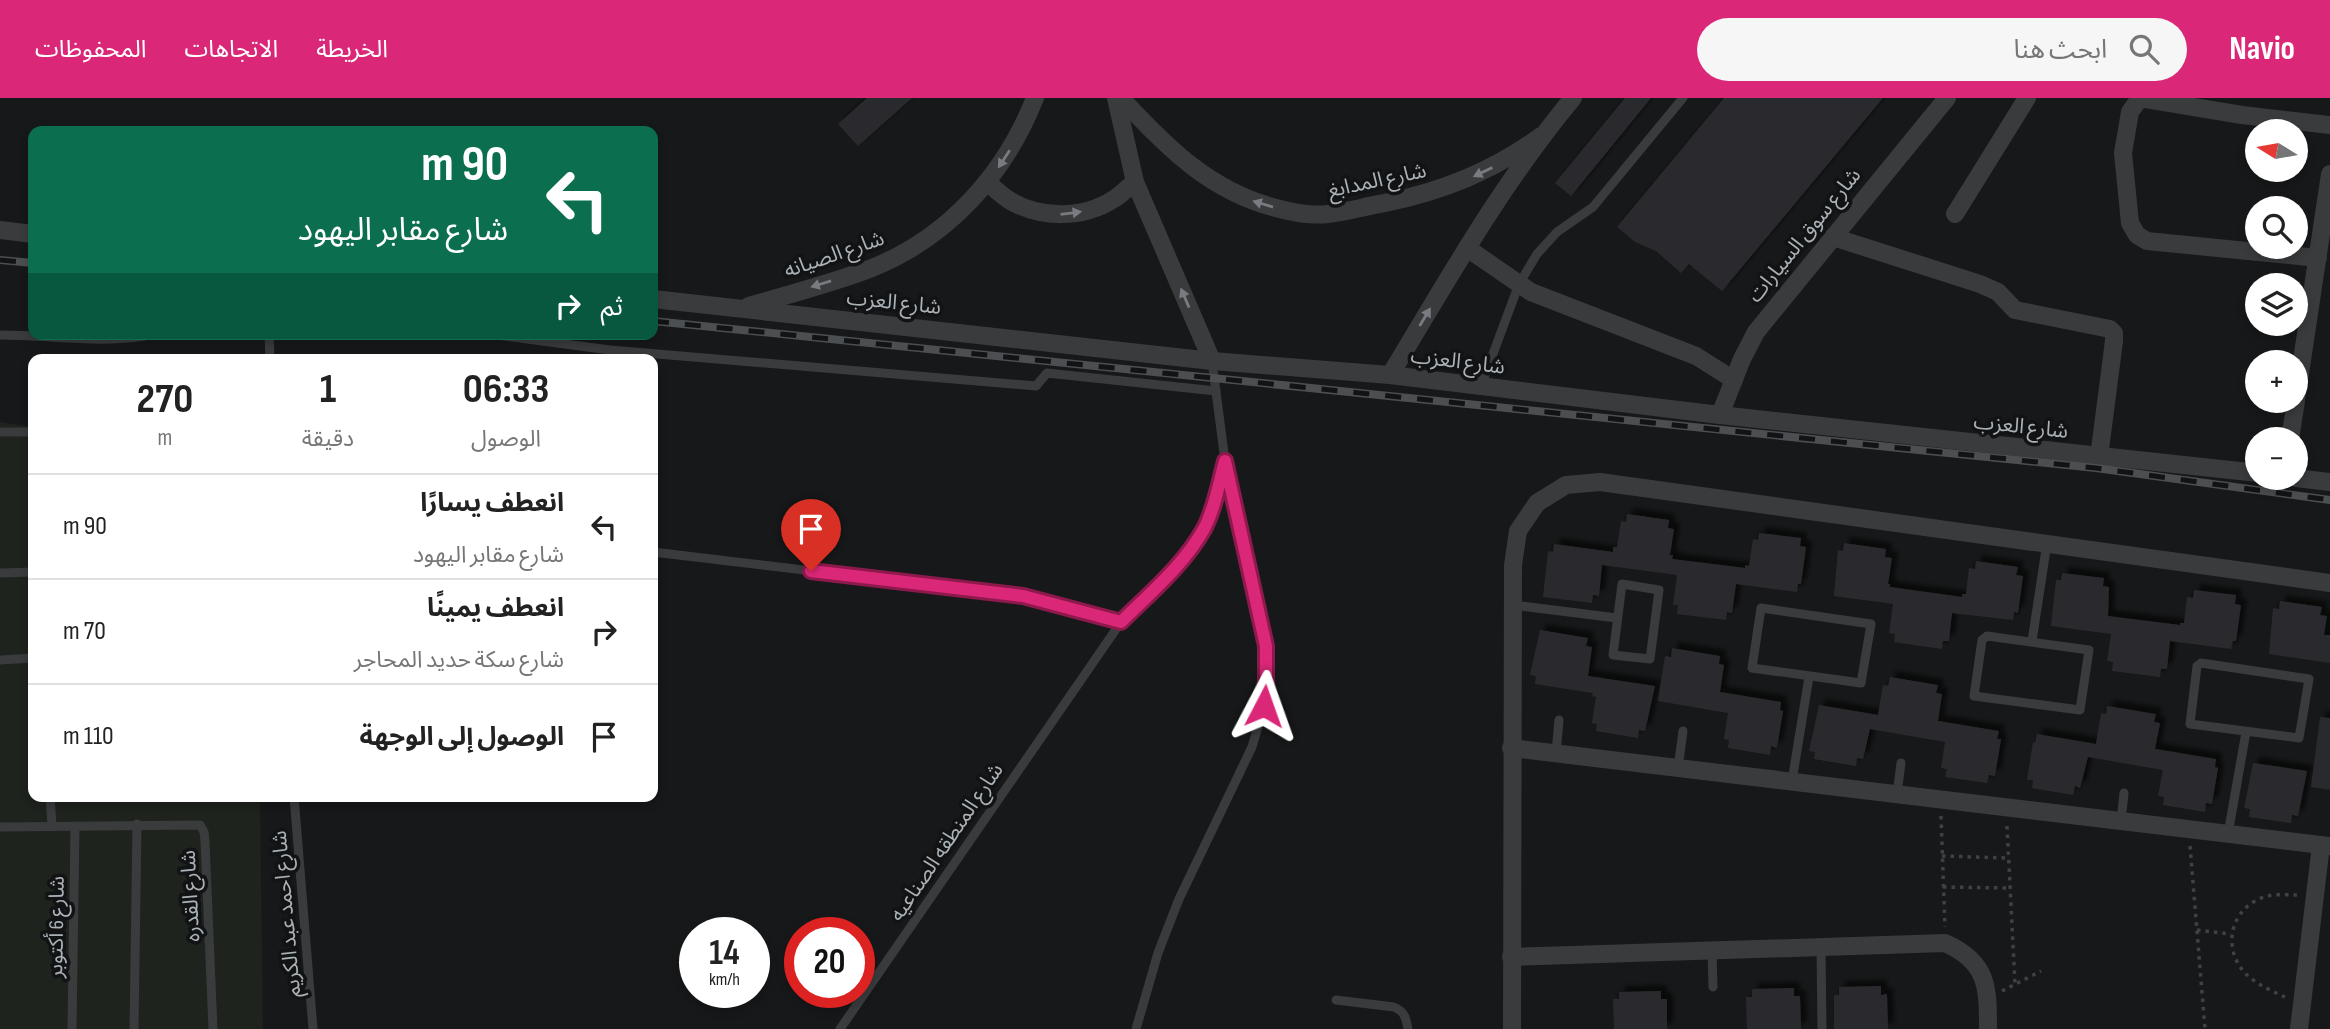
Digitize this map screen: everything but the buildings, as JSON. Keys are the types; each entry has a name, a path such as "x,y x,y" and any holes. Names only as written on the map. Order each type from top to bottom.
{"street":[{"name":"شارع الصيانه","path":"742,308 848,276 901,254 949,222 988,183 1017,139 1035,98"},
{"path":"1119,98 1135,181 1212,361"},
{"name":"شارع المدابغ","path":"1119,98 1170,149 1204,177 1264,206 1306,213 1327,214 1440,190 1495,166 1541,136"},
{"name":"شارع المدابغ","path":"1390,375 1467,248 1541,136 1573,98"},
{"name":"شارع سوق السيارات","path":"1720,415 1756,332 1947,98"},
{"path":"1955,214 2027,98"},
{"path":"2318,258 2147,241 2137,235 2130,223 2123,153 2130,113 2140,98 2242,115 2330,125"},
{"path":"2304,350 2326,222 2330,174"},
{"path":"988,183 1009,200 1034,211 1061,215 1088,211 1114,199 1135,181"},
{"path":"0,230 28,233"},
{"path":"1833,237 1980,284 1998,292 2015,310 2110,329 2114,333 2114,341 2099,457"},
{"path":"1467,248 1531,292 1696,356 1734,380"},
{"name":"شارع العزب","path":"658,300 1212,361 1390,375 1720,415 2245,472"},
{"path":"2308,479 2330,482"},
{"path":"1512,1029 1513,565 1518,531 1537,503 1566,485 1600,482 2330,583"},
{"path":"1511,748 2328,845 2315,895 2299,1029"},
{"path":"1511,957 1945,943 1962,951 1976,964 1985,980 1988,1029"}],"lane":[{"path":"1481,386 1518,284 1537,254 1557,232 1593,207 1683,98"},
{"path":"0,335 28,335"},
{"path":"84,340 103,340"},
{"path":"534,340 657,354"},
{"path":"658,354 1036,386 1047,373 1216,391"},
{"path":"1136,1029 1158,953 1178,899 1252,747 1264,706 1266,646 1225,461 1212,361"},
{"path":"0,432 28,432"},
{"name":"شارع المنطقه الصناعيه","path":"840,1029 1121,622 1184,559 1205,527 1225,461"},
{"path":"2032,641 2047,543"},
{"path":"658,553 1023,596 1121,622"},
{"path":"0,573 28,572"},
{"path":"1622,584 1659,589 1650,659 1614,654 1617,618 1622,584"},
{"path":"1513,604 1617,618"},
{"path":"1761,608 1871,624 1861,683 1809,677 1752,668 1761,608"},
{"path":"1983,637 2032,641 2089,650 2080,710 1974,696 1983,637"},
{"path":"0,660 28,658"},
{"path":"2198,664 2309,679 2299,738 2246,732 2190,723 2198,664"},
{"path":"1792,781 1809,677"},
{"path":"1556,753 1559,720"},
{"path":"1678,768 1683,731"},
{"path":"2228,834 2246,732"},
{"path":"1897,794 1901,763"},
{"path":"2121,821 2124,793"},
{"path":"50,802 52,825"},
{"name":"شارع احمد عبد الكريم","path":"294,802 313,1029"},
{"name":"شارع القدره","path":"137,824 191,823 200,825 204,832 214,1029"},
{"path":"0,827 137,824 134,1029"},
{"name":"شارع 6 أكتوبر","path":"72,1029 75,827"},
{"path":"1821,947 1822,1029"},
{"path":"1712,950 1713,987"},
{"path":"1336,1000 1394,1007 1401,1010 1406,1017 1408,1029"}],"path":[{"path":"1941,799 1945,943"},
{"path":"2006,807 2015,984"},
{"path":"2189,829 2205,1029"},
{"path":"1942,856 2008,858"},
{"path":"1943,887 2010,888"},
{"path":"2302,1006 2248,975 2234,954 2231,934 2242,911 2260,899 2270,895 2315,895"},
{"path":"2197,930 2231,934"},
{"path":"1988,999 2040,971"}],"shaded area":[{"path":"0,422 28,426 28,802 260,802 263,1029 0,1029"}],"railway":[{"path":"0,260 28,263"},
{"path":"658,322 2096,468 2330,500"}],"route":[{"path":"811,571 1023,596 1121,622 1184,559 1205,527 1225,461 1266,646 1264,706"}]}
